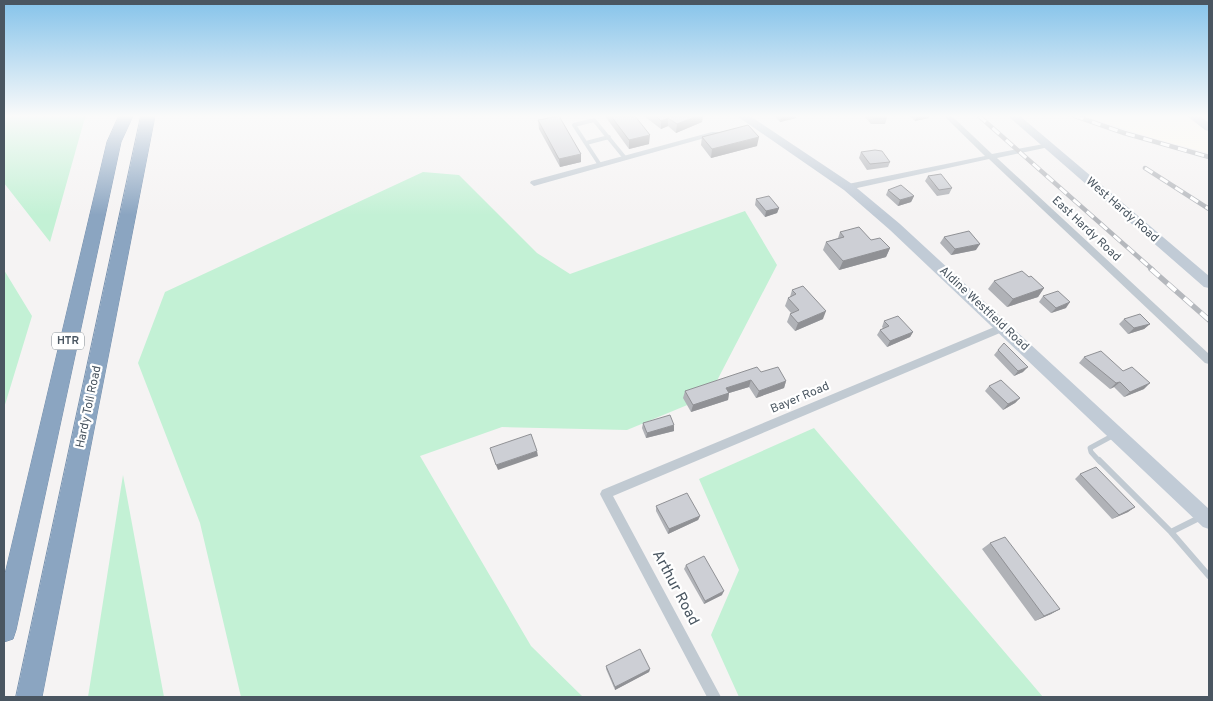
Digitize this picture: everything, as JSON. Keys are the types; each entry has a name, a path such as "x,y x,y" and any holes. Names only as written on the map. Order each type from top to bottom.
{"highway":[{"name":"HTR","path":"4,630 113,149"},
{"name":"Hardy Toll Road","path":"29,697 141,149"},
{"path":"4,615 19,568"}],"main road":[{"name":"Aldine Westfield Road","path":"788,149 848,187 895,227 1206,518"},
{"name":"West Hardy Road","path":"1050,149 1209,283"}],"street":[{"path":"534,183 659,149"},
{"name":"East Hardy Road","path":"982,149 1209,360"},
{"path":"848,187 1027,149"},
{"name":"Bayer Road","path":"606,494 1004,327"},
{"name":"Arthur Road","path":"606,494 714,697"}],"lane":[{"path":"590,149 600,165"},
{"path":"617,149 625,158"},
{"path":"1116,434 1090,448 1091,452 1146,510 1171,532 1209,576"},
{"path":"1171,532 1206,518"}],"shaded area":[{"path":"1193,149 1209,149 1209,153"}],"green space":[{"path":"4,149 76,149 50,242 4,183"},
{"path":"423,172 459,175 537,253 570,274 745,211 777,265 709,396 627,430 502,427 420,456 531,646 583,697 241,697 200,523 138,363 165,292"},
{"path":"4,270 32,316 4,408"},
{"path":"814,428 1043,697 739,697 711,635 739,570 699,479"},
{"path":"123,475 164,697 88,697"}],"building":[{"path":"553,149 578,149 581,154 559,159"},
{"path":"882,151 890,162 870,164 861,152"},
{"path":"941,174 952,188 939,190 928,176"},
{"path":"901,185 914,196 900,200 888,190"},
{"path":"769,196 779,208 766,211 756,199"},
{"path":"859,227 871,240 880,238 890,248 843,261 826,242 844,237 840,232"},
{"path":"969,231 980,244 955,249 944,237"},
{"path":"1022,271 1029,277 1031,276 1044,288 1013,299 994,281"},
{"path":"803,286 826,311 798,323 790,314 799,310 788,298 796,294 792,290"},
{"path":"1058,291 1070,302 1056,308 1043,296"},
{"path":"1140,314 1150,324 1134,328 1124,319"},
{"path":"898,316 913,332 890,341 880,330 889,326 884,321"},
{"path":"1004,343 1028,367 1018,371 998,350"},
{"path":"1101,351 1123,371 1132,367 1150,383 1130,392 1120,382 1116,383 1084,357"},
{"path":"757,367 761,372 778,367 786,381 759,391 751,380 726,388 729,393 693,405 685,391"},
{"path":"1001,380 1020,398 1008,404 989,386"},
{"path":"670,415 674,425 647,433 643,423"},
{"path":"531,434 537,451 496,465 490,448"},
{"path":"1096,467 1135,507 1119,515 1080,474"},
{"path":"687,493 700,516 669,529 656,506"},
{"path":"1005,537 1060,609 1044,616 990,543"},
{"path":"704,556 724,591 705,601 686,565"},
{"path":"640,649 650,669 615,687 606,666"}],"railway":[{"path":"1016,149 1153,270"},
{"path":"1180,149 1209,157"},
{"path":"1145,168 1209,209"},
{"path":"1151,269 1209,320"}]}
